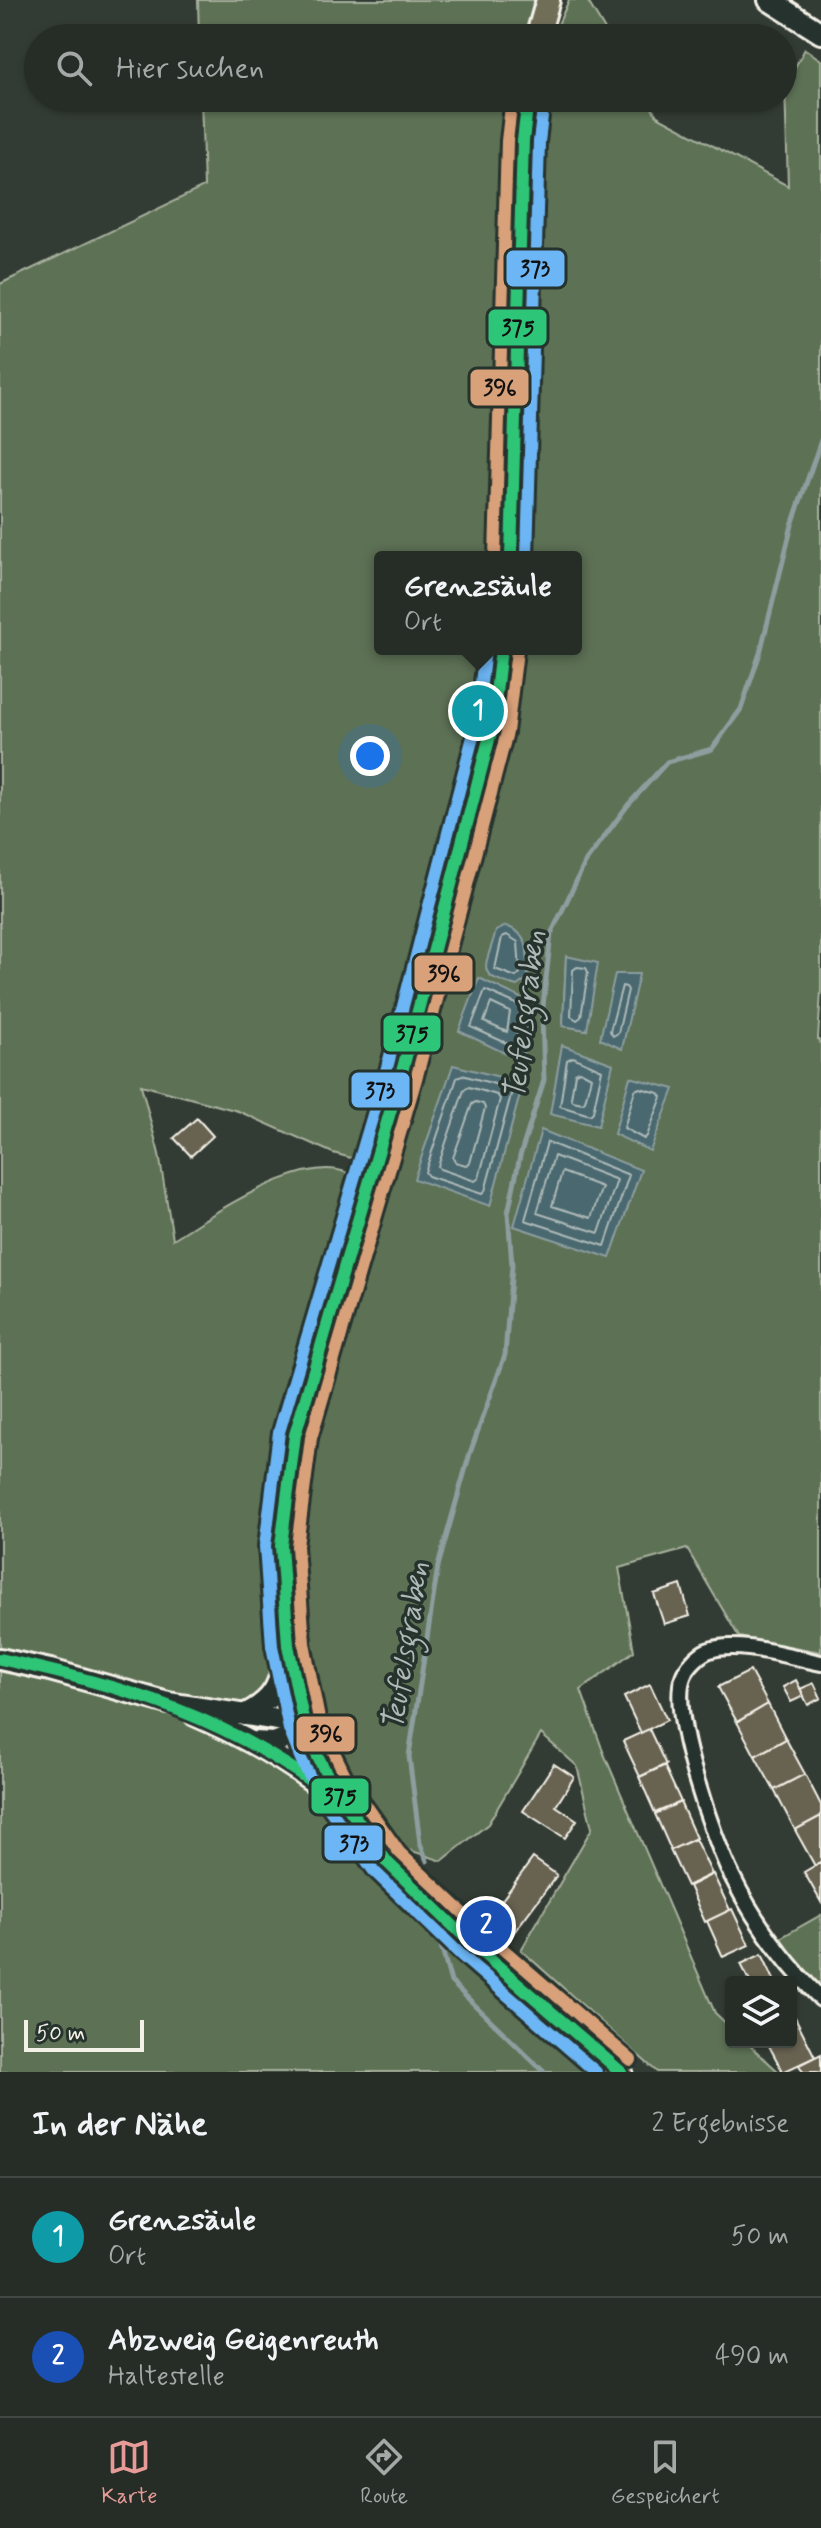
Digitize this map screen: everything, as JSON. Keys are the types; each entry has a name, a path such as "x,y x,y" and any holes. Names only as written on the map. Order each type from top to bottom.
{"main road":[{"path":"541,24 548,0"},
{"path":"769,0 821,33"},
{"path":"511,551 526,112"},
{"path":"500,655 492,728 411,1038 295,1435 281,1546 288,1645 305,1727 332,1785 387,1862 471,1943 621,2072"},
{"path":"244,1715 259,1707 275,1692 288,1645"},
{"path":"0,1659 168,1703 305,1727"},
{"path":"168,1703 252,1742 317,1784 350,1812"},
{"path":"252,1742 274,1743 305,1727"}],"street":[{"path":"821,1663 729,1646 705,1651 683,1677 680,1698 692,1765 707,1818 732,1877 762,1928 821,1999"}],"green space":[{"path":"198,0 539,0 532,24 199,24"},
{"path":"569,0 587,0 602,24 558,24"},
{"path":"805,49 821,60 821,991 818,1039 821,1044 821,1652 739,1637 687,1549 619,1568 634,1651 581,1690 604,1754 715,2013 725,2022 725,2048 753,2048 779,2072 657,2072 521,1950 592,1828 577,1766 541,1734 488,1824 442,1861 403,1848 367,1804 336,1744 313,1684 294,1575 296,1507 307,1448 332,1343 381,1192 486,800 509,655 582,655 582,551 520,551 530,417 543,112 655,112 788,186 786,112 797,112 797,63","holes":["566,957 587,1030 563,1026"]},
{"path":"201,112 519,112 499,551 374,551 374,655 490,655 481,749 404,1037 362,1161 333,1153 238,1111 141,1085 159,1154 173,1239 239,1199 294,1175 320,1169 343,1171 360,1183 295,1403 279,1660 272,1686 243,1705 224,1705 0,1651 0,284 204,187"},
{"path":"0,1670 174,1713 227,1735 311,1788 397,1896 601,2072 0,2072"},
{"path":"821,1915 821,1981 810,1988 773,1942"}],"water":[{"path":"506,926 521,935 526,946 528,978 517,986 494,978 486,969 496,931"},
{"path":"566,956 598,963 587,1030 563,1026"},
{"path":"615,974 639,974 622,1049 600,1039"},
{"path":"479,978 529,1002 521,1058 459,1031"},
{"path":"562,1045 613,1064 598,1126 550,1114"},
{"path":"453,1065 523,1083 490,1206 414,1179"},
{"path":"630,1077 674,1089 650,1151 614,1134"},
{"path":"541,1130 641,1170 610,1258 514,1226"}],"building":[{"path":"197,1118 213,1136 191,1156 174,1138"},
{"path":"681,1585 690,1616 664,1624 654,1594"},
{"path":"750,1671 768,1704 737,1722 718,1687"},
{"path":"796,1680 804,1696 791,1702 783,1687"},
{"path":"814,1683 821,1698 808,1705 800,1689"},
{"path":"650,1684 667,1720 641,1733 624,1697"},
{"path":"768,1704 786,1739 755,1756 737,1722"},
{"path":"649,1729 666,1765 640,1777 623,1741"},
{"path":"786,1739 805,1774 774,1790 755,1756"},
{"path":"554,1764 574,1777 556,1806 577,1820 565,1838 523,1811"},
{"path":"664,1765 681,1802 655,1813 639,1777"},
{"path":"805,1774 821,1805 821,1816 795,1830 774,1790"},
{"path":"680,1802 696,1838 671,1850 655,1814"},
{"path":"821,1816 821,1862 815,1866 795,1830"},
{"path":"695,1839 712,1874 687,1886 670,1850"},
{"path":"533,1858 557,1875 511,1936 488,1919"},
{"path":"821,1862 821,1902 804,1872"},
{"path":"713,1874 730,1910 705,1922 689,1886"},
{"path":"732,1909 749,1945 723,1957 707,1921"},
{"path":"762,1954 772,1976 747,1976 741,1964"},
{"path":"797,2021 815,2057 783,2072 770,2048 797,2048"},
{"path":"821,2054 821,2072 803,2072 799,2065"}],"waterway":[{"name":"Teufelsgraben","path":"427,1861 420,1843 409,1756 438,1566 470,1453 505,1355 512,1265 508,1213 520,1156 544,1080 542,1015 551,934 586,861 628,805 667,762 712,749 741,709 760,653 792,525 821,440"},
{"name":"Teufelsgraben","path":"435,1886 437,1892"},
{"name":"Teufelsgraben","path":"436,1928 451,1982 544,2072"}],"transit line":[{"name":"396","path":"495,551 510,112"},
{"name":"375","path":"511,551 526,112"},
{"name":"373","path":"527,551 539,142 543,112"},
{"name":"373","path":"484,655 476,725 388,1064 279,1432 265,1546 272,1646 289,1729 301,1759 318,1793 374,1871 461,1955 596,2072"},
{"name":"375","path":"500,655 492,728 403,1068 295,1435 281,1546 288,1645 304,1724 316,1753 332,1785 387,1862 471,1943 621,2072"},
{"name":"396","path":"517,655 507,732 418,1072 311,1438 297,1546 304,1643 319,1719 331,1746 346,1777 399,1852 482,1931 631,2060"},
{"name":"375","path":"0,1659 137,1695 219,1727 259,1748 339,1802"}],"place":[{"name":"Grenzsäule","path":"478,711"},
{"name":"Abzweig Geigenreuth","path":"486,1926"}]}
